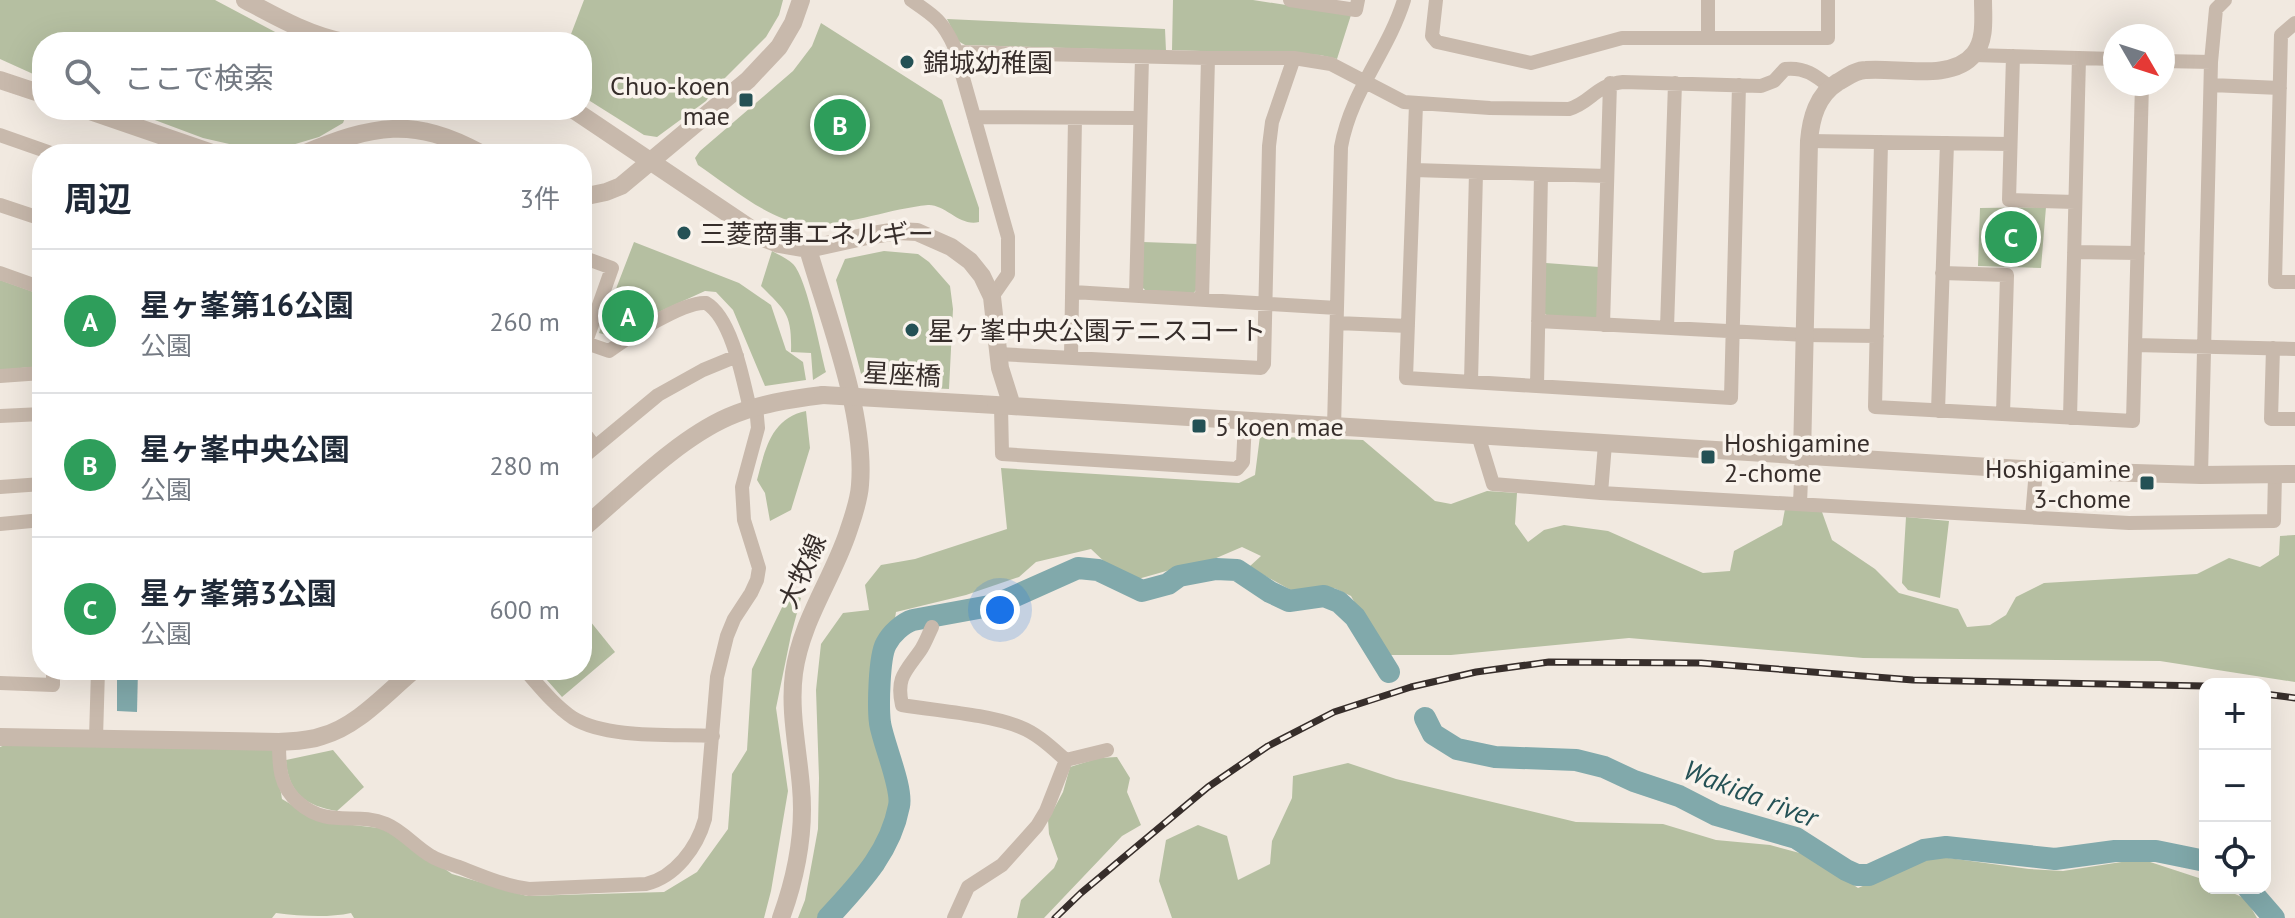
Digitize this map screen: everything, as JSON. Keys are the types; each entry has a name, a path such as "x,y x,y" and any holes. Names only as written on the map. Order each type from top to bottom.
{"street":[{"path":"245,0 309,32"},
{"path":"592,195 621,186 748,80 779,47 793,23 801,0"},
{"path":"1290,0 1356,10 1358,0"},
{"path":"1334,428 1341,147 1350,111 1386,43 1404,0"},
{"path":"1436,0 1432,36 1437,42 1531,63 1622,38 1828,38 1828,0"},
{"path":"1708,0 1708,38"},
{"path":"1974,55 1983,33 1983,0"},
{"path":"2201,475 2211,62 2216,9 2225,0"},
{"path":"913,1 944,25 956,52 1008,237 1008,274 992,297"},
{"path":"2295,23 2281,35 2275,282 2295,282"},
{"path":"956,52 1294,58 1331,64 1395,99 1416,104 1569,109 1610,83 1768,85 1785,69 1802,68 1830,87"},
{"path":"1800,503 1810,123 1830,87 1852,73 1864,70 1935,71 1949,69 1974,55 2103,59"},
{"path":"2013,56 2009,200 2075,202"},
{"path":"1136,296 1142,57"},
{"path":"1202,300 1208,58"},
{"path":"998,354 1261,368 1264,364 1269,146 1272,122 1294,58"},
{"path":"2070,418 2079,58"},
{"path":"2175,61 2211,62"},
{"path":"0,80 32,91"},
{"path":"1603,325 1610,83"},
{"path":"1667,328 1675,83"},
{"path":"1416,104 1406,378 1731,398 1739,85"},
{"path":"2211,85 2280,88"},
{"path":"1881,142 1875,407 2133,421 2142,96"},
{"path":"974,117 1140,118"},
{"path":"1071,357 1075,118"},
{"path":"116,120 186,144"},
{"path":"589,120 766,239 779,244 808,249 897,231 917,232 951,247 970,261 982,276 992,297 1006,406 1002,454 1237,469 1243,462 1245,422"},
{"path":"329,144 377,130 405,128 430,132 464,144"},
{"path":"0,135 32,146"},
{"path":"1809,141 2010,144"},
{"path":"1938,411 1947,143"},
{"path":"1414,170 1607,176"},
{"path":"1471,382 1476,172"},
{"path":"1537,386 1541,174"},
{"path":"0,205 32,216"},
{"name":"大牧線","path":"781,918 802,831 793,711 795,666 805,629 847,536 860,489 856,422 808,249"},
{"path":"2074,252 2138,253"},
{"path":"592,261 612,268 592,325"},
{"path":"0,273 32,284"},
{"path":"1942,273 2007,275 2003,414"},
{"path":"1073,292 1265,304 1408,326"},
{"path":"279,742 282,782 289,794 310,812 327,818 382,822 432,857 511,887 646,884 659,881 672,871 692,848 703,827 717,677 727,636 751,593 759,568 744,520 742,487 758,428 737,356 712,306 701,302 690,305 636,332 609,351 592,349"},
{"path":"1538,321 1877,336"},
{"path":"2135,345 2295,349"},
{"path":"2273,348 2271,419 2295,419"},
{"path":"592,450 658,395 703,370 737,356"},
{"path":"0,376 32,374"},
{"name":"星座橋","path":"592,521 678,448 725,418 786,400 823,395 2036,470 2201,475 2295,474"},
{"path":"0,416 32,414"},
{"path":"1478,435 1493,484 2129,523 2274,521 2275,474"},
{"path":"592,443 595,447"},
{"path":"1601,493 1605,444"},
{"path":"2032,517 2036,470"},
{"path":"0,487 32,485"},
{"path":"0,524 32,521"},
{"path":"932,627 923,647 901,676 902,705 1019,726 1066,760"},
{"path":"0,683 53,685 53,680"},
{"path":"96,738 98,680"},
{"path":"0,737 279,742 320,737 340,730 402,680"},
{"path":"534,680 552,701 577,720 619,732 713,736"},
{"path":"1066,760 1107,750"},
{"path":"954,918 968,887 1010,858 1037,826 1066,760"}],"green space":[{"path":"0,0 215,0 275,32 32,32 32,73 0,59"},
{"path":"584,0 783,0 779,15 766,37 706,101 657,137 644,135 592,102 592,32 572,32"},
{"path":"1173,0 1253,0 1351,15 1337,59 1320,55 1172,50"},
{"path":"947,19 1165,29 1166,51 965,45 958,41"},
{"path":"821,23 942,100 979,208 979,222 965,221 928,205 836,223 806,224 763,209 698,165 695,158 700,151 793,71 812,46"},
{"path":"155,120 344,120 319,137 295,144 229,144"},
{"path":"2046,207 2041,268 1978,266 1980,208"},
{"path":"634,242 739,283 771,305 786,350 803,362 806,380 765,386 733,310 716,292 705,291 639,321 617,338 599,333"},
{"path":"1143,242 1199,244 1196,290 1193,294 1146,291 1142,287"},
{"path":"772,251 793,264 808,299 826,372 813,380 811,353 791,352 786,314 761,286"},
{"path":"884,251 918,254 950,286 953,309 949,389 864,385 836,280 845,259"},
{"path":"1546,263 1599,267 1599,315 1595,319 1549,317 1544,313"},
{"path":"0,280 32,291 32,367 0,370"},
{"path":"806,411 810,448 791,510 770,521 765,493 757,480 763,458 777,428 794,415"},
{"path":"1260,436 1363,440 1435,501 1451,504 1487,491 1517,493 1515,524 1528,542 1544,530 1564,525 1608,531 1703,573 1730,571 1734,551 1782,525 1785,509 1822,512 1832,540 1875,569 1899,593 1958,609 1967,627 1990,625 2006,615 2016,597 2044,583 2197,574 2229,558 2260,567 2279,555 2280,536 2295,535 2295,682 2160,661 1863,658 1629,638 1451,655 1384,655 1351,596 1334,588 1298,594 1249,567 1261,556 1242,547 1200,565 1184,566 1138,579 1110,567 1091,549 1036,562 1019,577 966,595 896,612 880,712 902,772 905,822 883,870 834,904 827,918 798,918 805,900 818,829 816,690 821,644 843,613 869,610 865,585 881,565 915,559 1007,529 1001,468 1239,483 1255,475"},
{"path":"1906,517 1949,521 1940,598 1908,590 1902,583"},
{"path":"789,593 801,598 776,708 788,791 764,918 354,918 351,913 314,916 276,913 272,918 0,918 0,747 5,745 274,750 282,799 326,822 388,829 452,874 527,896 664,892 697,872 728,829 732,774 747,750 752,669"},
{"path":"592,623 615,652 592,672"},
{"path":"547,680 582,680 562,697"},
{"path":"333,750 364,787 337,811 316,806 301,796 290,781 286,760"},
{"path":"1117,757 1130,778 1127,792 1141,825 1122,836 1044,918 1017,918 1021,900 1054,868 1058,859 1049,834 1048,820 1063,792 1070,767 1099,758"},
{"path":"1348,763 1396,779 1576,822 1663,824 1716,840 1770,845 1811,856 1858,888 1934,856 2063,871 2141,859 2199,878 2199,894 2235,894 2246,899 2257,918 1172,918 1159,881 1166,840 1198,825 1227,836 1238,880 1270,864 1272,841 1292,798 1293,776"}],"water":[{"path":"117,680 138,680 137,712 117,711"}],"waterway":[{"name":"Wakida river","path":"828,918 872,867 895,823 899,798 880,723 880,682 886,644 909,621 995,605 1078,568 1098,570 1142,591 1168,584 1179,576 1216,569 1237,570 1289,601 1324,596 1339,602 1355,617 1389,672"},
{"name":"Wakida river","path":"1425,718 1433,734 1457,749 1495,757 1576,760 1604,767 1679,796 1716,815 1796,838 1857,875 1869,875 1924,850 1946,847 2055,859 2115,851 2156,851 2199,860"},
{"name":"Wakida river","path":"2253,894 2274,918"}],"railway":[{"path":"1055,918 1208,787 1268,746 1334,712 1411,687 1476,672 1549,662 1701,663 1913,680 2199,686"},
{"path":"2271,695 2295,698"}],"place":[{"name":"錦城幼稚園","path":"907,62"},
{"name":"Chuo-koen mae","path":"746,100"},
{"name":"星ヶ峯中央公園","path":"840,125"},
{"name":"三菱商事エネルギー","path":"684,233"},
{"name":"星ヶ峯第3公園","path":"2011,237"},
{"name":"星ヶ峯第16公園","path":"628,316"},
{"name":"星ヶ峯中央公園テニスコート","path":"912,330"},
{"name":"5 koen mae","path":"1199,426"},
{"name":"Hoshigamine 2-chome","path":"1708,457"},
{"name":"Hoshigamine 3-chome","path":"2147,483"}]}
